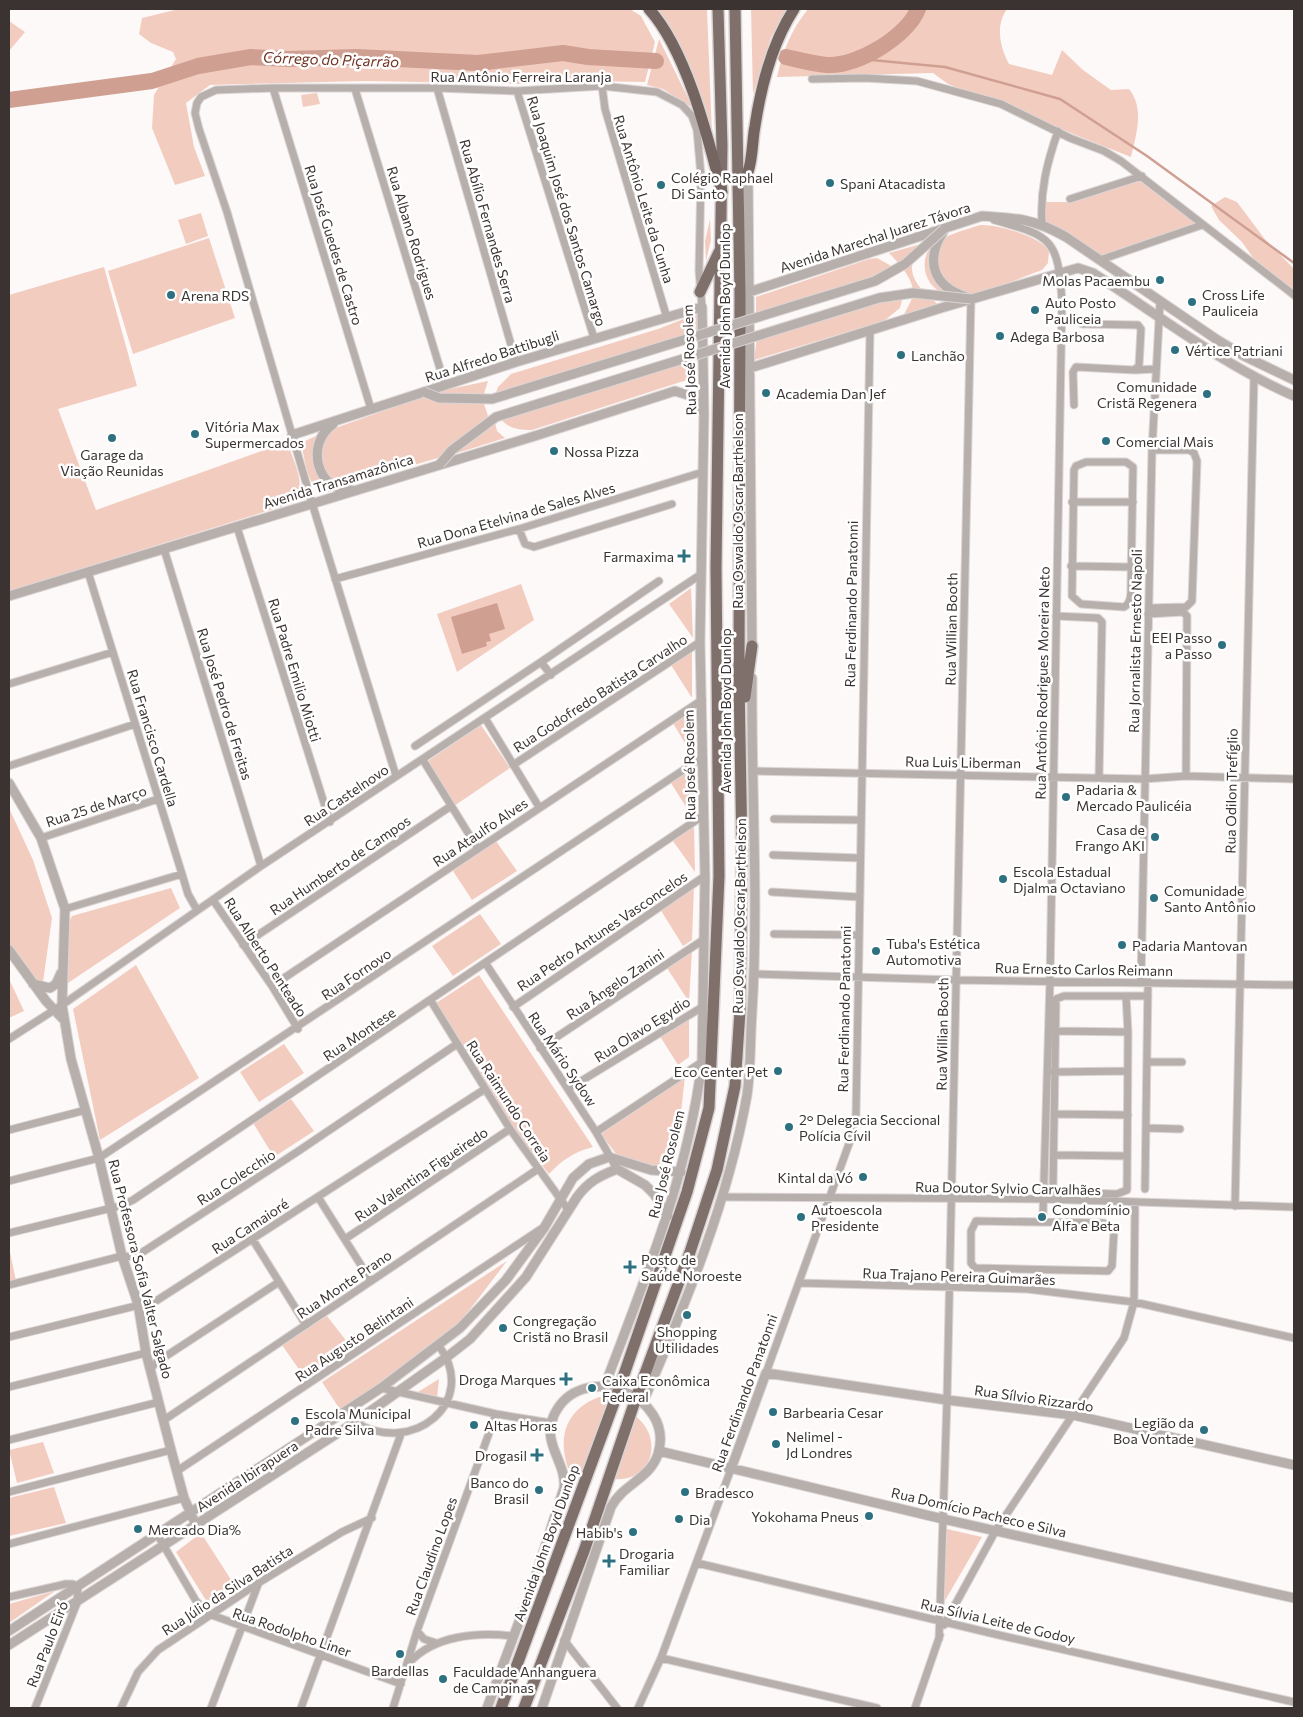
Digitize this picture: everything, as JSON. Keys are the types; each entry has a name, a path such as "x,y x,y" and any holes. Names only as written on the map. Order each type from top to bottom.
{"highway":[{"path":"649,9 670,41 696,99 722,192"},
{"path":"748,172 756,117 770,60 782,30 794,9"}],"main road":[{"name":"Avenida John Boyd Dunlop","path":"501,1708 619,1389 687,1192 710,1108 719,876 716,567 718,302 722,246 722,192 718,9"},
{"name":"Avenida John Boyd Dunlop","path":"524,1708 639,1400 717,1170 735,1086 740,1011 742,873 736,9"},
{"path":"738,100 748,172"},
{"path":"700,292 722,246"},
{"path":"740,738 752,646"}],"street":[{"path":"812,79 865,78 917,81 1001,104 1058,132 1104,151 1142,176 1202,225 1294,295"},
{"name":"Rua Antônio Ferreira Laranja","path":"292,435 278,380 230,222 195,117 195,108 201,98 216,90 273,88 437,88 517,91 602,86 657,92 682,105 692,116 697,130"},
{"name":"Rua Antônio Leite da Cunha","path":"602,86 605,109 667,318"},
{"name":"Rua José Guedes de Castro","path":"273,88 371,409"},
{"name":"Rua Abílio Fernandes Serra","path":"437,88 516,362"},
{"name":"Rua Albano Rodrigues","path":"355,89 445,385"},
{"name":"Rua Joaquim José dos Santos Camargo","path":"517,91 594,338"},
{"name":"Rua José Rosolem","path":"605,1385 668,1216 681,1172 699,1090 702,1062 705,876 700,575 704,414 699,226 701,176 697,130"},
{"path":"1042,223 1040,198 1044,174 1058,132"},
{"name":"Rua Oswaldo Oscar Barthelson","path":"639,1400 685,1306 705,1253 722,1197 747,1092 754,974 755,829 752,771 748,172"},
{"path":"1070,199 1142,176"},
{"name":"Avenida Marechal Juarez Távora","path":"749,292 982,216 1009,217 1042,223 1066,237 1160,302 1244,356 1294,380"},
{"name":"Rua Antônio Rodrigues Moreira Neto","path":"982,216 1028,229 1048,240 1058,258 1062,301 1052,776 1051,1072 1043,1219"},
{"path":"1100,260 1202,225"},
{"path":"944,229 936,242 933,255 934,267 938,278 946,288 971,299"},
{"path":"424,392 439,398 492,399 875,281 904,264 944,229"},
{"path":"750,368 971,299 1078,268 1094,273 1158,317 1254,377 1294,396"},
{"path":"440,464 452,450 496,417 823,315 879,298 913,293 971,299"},
{"name":"Rua Willian Booth","path":"942,1621 971,299"},
{"name":"Rua Jornalista Ernesto Napoli","path":"1145,1189 1148,996 1145,981 1144,779 1152,450 1160,302"},
{"name":"Rua Alfredo Battibugli","path":"292,435 516,362 702,307"},
{"path":"1082,324 1139,326 1139,366 1134,370"},
{"name":"Rua Ferdinando Panatonni","path":"638,1708 661,1658 697,1562 850,1141 856,1114 870,331"},
{"path":"1074,405 1073,372 1076,367 1134,370 1156,369"},
{"name":"Rua Odilon Trefíglio","path":"1235,1206 1241,984 1243,778 1254,377"},
{"name":"Avenida Transamazônica","path":"9,596 675,391 691,396 704,414"},
{"path":"344,418 323,431 318,442 316,455 322,472 334,486 346,490 358,490"},
{"path":"292,435 396,776"},
{"path":"1148,611 1186,607 1192,601 1197,461 1194,453 1189,450 1152,450"},
{"path":"1086,462 1126,462 1130,464 1133,471 1132,567 1130,598 1126,606 1081,604 1075,602 1072,596 1071,566 1072,502 1074,470 1076,466 1086,462"},
{"name":"Rua Dona Etelvina de Sales Alves","path":"335,579 519,529 703,472"},
{"path":"1072,502 1133,502"},
{"path":"519,529 525,544 534,547 672,504"},
{"name":"Rua Padre Emilio Miotti","path":"237,527 330,822"},
{"path":"1058,535 1072,535"},
{"name":"Rua José Pedro de Freitas","path":"164,549 261,866"},
{"path":"1071,566 1132,567"},
{"name":"Rua Francisco Cardella","path":"88,572 188,894 198,910"},
{"name":"Rua Castelnovo","path":"9,1039 58,1008 261,866 700,575"},
{"path":"415,746 659,581"},
{"path":"1148,611 1183,612 1187,616 1186,776"},
{"path":"1056,616 1098,618 1102,622 1099,777"},
{"name":"Rua Godofredo Batista Carvalho","path":"513,765 700,642"},
{"path":"9,684 113,652"},
{"path":"541,662 551,675"},
{"name":"Rua Ataulfo Alves","path":"272,986 702,700"},
{"path":"485,718 539,807"},
{"path":"9,766 135,724"},
{"name":"Rua Fornovo","path":"9,1181 99,1158 298,1028 703,757"},
{"path":"423,760 478,849"},
{"name":"Rua Luis Liberman","path":"752,771 1144,779 1186,776 1294,779"},
{"path":"9,783 41,838 65,909 58,1008"},
{"name":"Rua 25 de Março","path":"41,838 158,798"},
{"name":"Rua Humberto de Campos","path":"243,945 452,806"},
{"name":"Rua Montese","path":"9,1233 133,1200 431,1002 704,815"},
{"path":"774,818 860,820"},
{"path":"773,855 860,858"},
{"path":"65,909 182,874"},
{"name":"Rua Pedro Antunes Vasconcelos","path":"513,1007 705,876"},
{"path":"772,892 859,896"},
{"name":"Rua Alberto Penteado","path":"213,900 272,986 298,1028"},
{"path":"774,934 859,935"},
{"name":"Rua Ângelo Zanini","path":"540,1048 703,940"},
{"name":"Rua Professora Sofia Valter Salgado","path":"10,955 33,984 58,1008 63,1019 122,1256 138,1304 146,1354 152,1368 171,1450 184,1498 196,1525"},
{"name":"Rua Mário Sydow","path":"486,964 596,1132 617,1169"},
{"path":"33,984 50,988 56,984 62,969"},
{"name":"Rua Ernesto Carlos Reimann","path":"754,974 956,980 1145,981 1294,985"},
{"path":"1126,996 1128,1115 1126,1190 1117,1194 1055,1191 1055,1114 1051,1072 1057,1031 1056,1002 1058,997 1126,996 1148,996"},
{"name":"Rua Raimundo Correia","path":"431,1002 510,1129 569,1211"},
{"name":"Rua Olavo Egydio","path":"568,1089 704,1006"},
{"path":"1057,1031 1128,1032"},
{"name":"Rua Colecchio","path":"9,1285 122,1256 135,1257 457,1044"},
{"path":"596,1132 702,1062"},
{"path":"1147,1062 1182,1062"},
{"path":"1051,1072 1127,1071"},
{"name":"Rua Camaioré","path":"9,1337 138,1304 156,1302 485,1089"},
{"path":"9,1130 86,1110"},
{"path":"1055,1114 1128,1115"},
{"path":"1146,1128 1180,1129"},
{"name":"Rua Valentina Figueiredo","path":"345,1239 510,1129"},
{"path":"1054,1155 1127,1156"},
{"path":"609,1157 651,1170 681,1172"},
{"name":"Avenida Ibirapuera","path":"9,1631 381,1388 439,1346 460,1328 506,1280 544,1228 580,1171 589,1164 609,1157"},
{"name":"Rua Monte Prano","path":"164,1420 538,1169"},
{"path":"617,1169 645,1185 654,1194 668,1216"},
{"name":"Avenida Ibirapuera","path":"9,1645 355,1422 470,1339 526,1277 586,1184 598,1176 617,1169"},
{"path":"318,1197 371,1282"},
{"name":"Rua Doutor Sylvio Carvalhães","path":"722,1197 1044,1199 1135,1204 1294,1207"},
{"path":"915,1708 939,1639 942,1621 996,1530 1120,1344 1134,1302 1135,1204"},
{"path":"1043,1219 1104,1223 1109,1225 1114,1231 1110,1270 1108,1272 980,1268 972,1265 971,1231 975,1222 1043,1219"},
{"name":"Rua Augusto Belintani","path":"177,1470 544,1228"},
{"path":"253,1240 306,1325"},
{"path":"152,1368 157,1362 278,1282"},
{"name":"Rua Trajano Pereira Guimarães","path":"799,1283 1027,1288 1134,1302 1294,1338"},
{"path":"355,1422 368,1430 401,1434 429,1422 444,1403 451,1389 451,1373 447,1357 439,1346"},
{"path":"9,1387 146,1354"},
{"name":"Rua Sílvio Rizzardo","path":"766,1373 947,1400 1073,1416 1294,1465"},
{"path":"381,1388 496,1414 552,1423 558,1409 575,1392 588,1387 605,1385 619,1389 639,1400 652,1414 659,1431 659,1451 648,1473 618,1496 611,1506 542,1708"},
{"path":"9,1440 159,1402"},
{"name":"Rua Claudino Lopes","path":"393,1708 402,1684 417,1630 496,1414"},
{"name":"Avenida John Boyd Dunlop","path":"513,1636 564,1488 564,1477 552,1447 552,1423"},
{"path":"301,1708 372,1518 401,1434"},
{"path":"9,1492 171,1450"},
{"name":"Rua Domício Pacheco e Silva","path":"659,1451 943,1519 1294,1598"},
{"path":"9,1544 184,1498"},
{"name":"Rua Júlio da Silva Batista","path":"121,1708 138,1672 158,1650 209,1614 260,1582 342,1532 372,1518"},
{"name":"Rua Rodolpho Liner","path":"157,1534 196,1601 209,1614 402,1684"},
{"name":"Rua Sílvia Leite de Godoy","path":"697,1562 942,1621 1294,1702"},
{"path":"212,1708 241,1627 260,1582"},
{"path":"9,1597 66,1584 73,1584 78,1587"},
{"name":"Rua Paulo Eiró","path":"35,1708 76,1603 78,1587"},
{"path":"417,1630 424,1639 436,1643"},
{"path":"407,1665 418,1653 436,1643 483,1635 513,1636 487,1708"},
{"path":"564,1640 618,1708"},
{"path":"661,1658 877,1708"}],"shaded area":[{"path":"179,9 630,9 641,16 655,42 645,82 584,81 524,84 366,81 210,85 186,103 194,147 205,176 175,185 152,128 154,95 176,59 173,52 151,43 139,34 142,18"},
{"path":"653,9 707,9 712,135"},
{"path":"751,9 788,9 771,37 753,94"},
{"path":"808,9 1007,9 1001,22 1000,36 1003,51 1009,64 1052,75 1062,50 1083,70 1111,90 1129,89 1137,105 1138,113 1137,131 1131,157 948,84 933,73 777,77 788,41"},
{"path":"9,21 25,32 9,51"},
{"path":"659,39 693,108 663,89 647,85"},
{"path":"317,93 320,104 303,107 301,95"},
{"path":"1142,179 1197,223 1102,256 1043,221 1043,202 1070,202"},
{"path":"1225,197 1237,202 1264,238 1294,269 1294,301 1268,279 1242,242 1219,220 1211,206"},
{"path":"201,213 208,236 186,244 178,220"},
{"path":"710,219 711,240 706,261 705,241"},
{"path":"980,225 1007,229 1037,240 1049,251 1048,263 1042,270 974,294 955,296 936,289 925,271 925,259 930,248 945,238"},
{"name":"Arena RDS","path":"209,238 235,318 133,354 108,271"},
{"path":"921,244 912,266 912,272 921,288 939,305 903,316 912,298 912,285 906,273 889,253"},
{"path":"877,258 895,268 874,280 756,316 756,297 869,259"},
{"path":"104,267 137,386 58,409 96,510 287,442 300,482 298,497 293,503 9,591 9,295"},
{"path":"903,296 900,308 884,321 754,360 757,337 879,299"},
{"path":"699,313 697,334 495,395 498,387 511,374 658,329"},
{"path":"694,359 693,378 532,430 515,428 507,425 501,419"},
{"path":"488,381 483,397 431,393"},
{"path":"425,396 483,401 489,419 441,457 343,486 337,484 324,471 319,453 327,431"},
{"path":"495,422 497,431 505,438 451,455"},
{"path":"318,435 314,450 336,490 330,492 319,490 314,486 308,474 302,448 305,441"},
{"path":"521,584 534,620 457,672 437,614"},
{"path":"691,588 693,638 669,604"},
{"path":"497,603 505,629 489,634 491,641 486,642 487,646 462,654 451,617"},
{"path":"692,649 692,698 671,665"},
{"path":"692,709 692,755 673,723"},
{"path":"481,725 510,768 454,806 425,763"},
{"path":"692,767 693,818 671,783"},
{"path":"9,808 33,860 52,918 43,982 38,985 14,955 9,942"},
{"path":"694,826 695,872 673,841"},
{"path":"496,841 517,871 472,900 453,871"},
{"path":"694,886 692,940 683,946 660,909"},
{"path":"171,888 180,908 62,987 67,926 72,916"},
{"path":"480,914 501,944 453,976 432,946"},
{"path":"692,951 689,1002 667,968"},
{"path":"136,965 199,1078 100,1140 73,1009"},
{"path":"479,975 593,1147 569,1157 549,1174 517,1134 433,1005"},
{"path":"9,979 24,1011 9,1018"},
{"path":"689,1012 689,1057 678,1065 658,1033"},
{"path":"284,1044 304,1073 259,1102 240,1072"},
{"path":"685,1076 676,1158 657,1167 645,1165 617,1155 601,1134"},
{"path":"291,1099 314,1131 274,1157 253,1123"},
{"path":"9,1247 16,1281 9,1282"},
{"path":"507,1261 452,1333 341,1411 322,1382"},
{"path":"327,1316 351,1347 305,1378 282,1345"},
{"path":"439,1379 437,1399 413,1395"},
{"path":"599,1397 613,1398 585,1479 568,1468 564,1445 565,1435 567,1425 572,1416 588,1402"},
{"path":"634,1415 644,1424 649,1435 652,1446 650,1457 638,1474 627,1478 613,1479"},
{"path":"43,1442 54,1473 17,1483 9,1450"},
{"path":"54,1487 66,1523 9,1536 9,1498"},
{"path":"947,1529 982,1537 943,1604"},
{"path":"201,1533 237,1589 215,1604 207,1602 176,1552"},
{"path":"55,1591 9,1623 9,1604"}],"waterway":[{"name":"Córrego do Piçarrão","path":"786,57 827,65 852,61 880,48 893,39 904,29 918,9"},
{"name":"Córrego do Piçarrão","path":"9,100 152,81 198,66 251,57 288,59 357,57 478,63 563,53 588,57 656,61"},
{"path":"861,59 945,67 1060,99 1147,156 1294,263"}],"place":[{"name":"Spani Atacadista","path":"830,183"},
{"name":"Colégio Raphael Di Santo","path":"661,185"},
{"name":"Molas Pacaembu","path":"1160,280"},
{"name":"Arena RDS","path":"171,295"},
{"name":"Cross Life Pauliceia","path":"1192,302"},
{"name":"Auto Posto Pauliceia","path":"1035,310"},
{"name":"Adega Barbosa","path":"1000,336"},
{"name":"Vértice Patriani","path":"1175,350"},
{"name":"Lanchão","path":"901,355"},
{"name":"Academia Dan Jef","path":"766,393"},
{"name":"Comunidade Cristã Regenera","path":"1207,394"},
{"name":"Vitória Max Supermercados","path":"195,434"},
{"name":"Garage da Viação Reunidas","path":"112,438"},
{"name":"Comercial Mais","path":"1106,441"},
{"name":"Nossa Pizza","path":"554,451"},
{"name":"Farmaxima","path":"684,556"},
{"name":"EEI Passo a Passo","path":"1222,645"},
{"name":"Padaria & Mercado Paulicéia","path":"1066,797"},
{"name":"Casa de Frango AKI","path":"1155,837"},
{"name":"Escola Estadual Djalma Octaviano","path":"1003,879"},
{"name":"Comunidade Santo Antônio","path":"1154,898"},
{"name":"Padaria Mantovan","path":"1122,945"},
{"name":"Tuba's Estética Automotiva","path":"876,951"},
{"name":"Eco Center Pet","path":"778,1071"},
{"name":"2° Delegacia Seccional Polícia Cívil","path":"789,1127"},
{"name":"Kintal da Vó","path":"863,1177"},
{"name":"Autoescola Presidente","path":"801,1217"},
{"name":"Condomínio Alfa e Beta","path":"1042,1217"},
{"name":"Posto de Saúde Noroeste","path":"630,1267"},
{"name":"Shopping Utilidades","path":"687,1315"},
{"name":"Congregação Cristã no Brasil","path":"503,1328"},
{"name":"Droga Marques","path":"566,1379"},
{"name":"Caixa Econômica Federal","path":"592,1388"},
{"name":"Barbearia Cesar","path":"773,1412"},
{"name":"Escola Municipal Padre Silva","path":"295,1421"},
{"name":"Altas Horas","path":"474,1425"},
{"name":"Legião da Boa Vontade","path":"1204,1430"},
{"name":"Nelimel - Jd Londres","path":"776,1444"},
{"name":"Drogasil","path":"537,1455"},
{"name":"Banco do Brasil","path":"539,1490"},
{"name":"Bradesco","path":"685,1492"},
{"name":"Yokohama Pneus","path":"869,1516"},
{"name":"Dia","path":"679,1519"},
{"name":"Mercado Dia%","path":"138,1529"},
{"name":"Habib's","path":"633,1532"},
{"name":"Drogaria Familiar","path":"609,1561"},
{"name":"Bardellas","path":"400,1654"},
{"name":"Faculdade Anhanguera de Campinas","path":"443,1679"}]}
